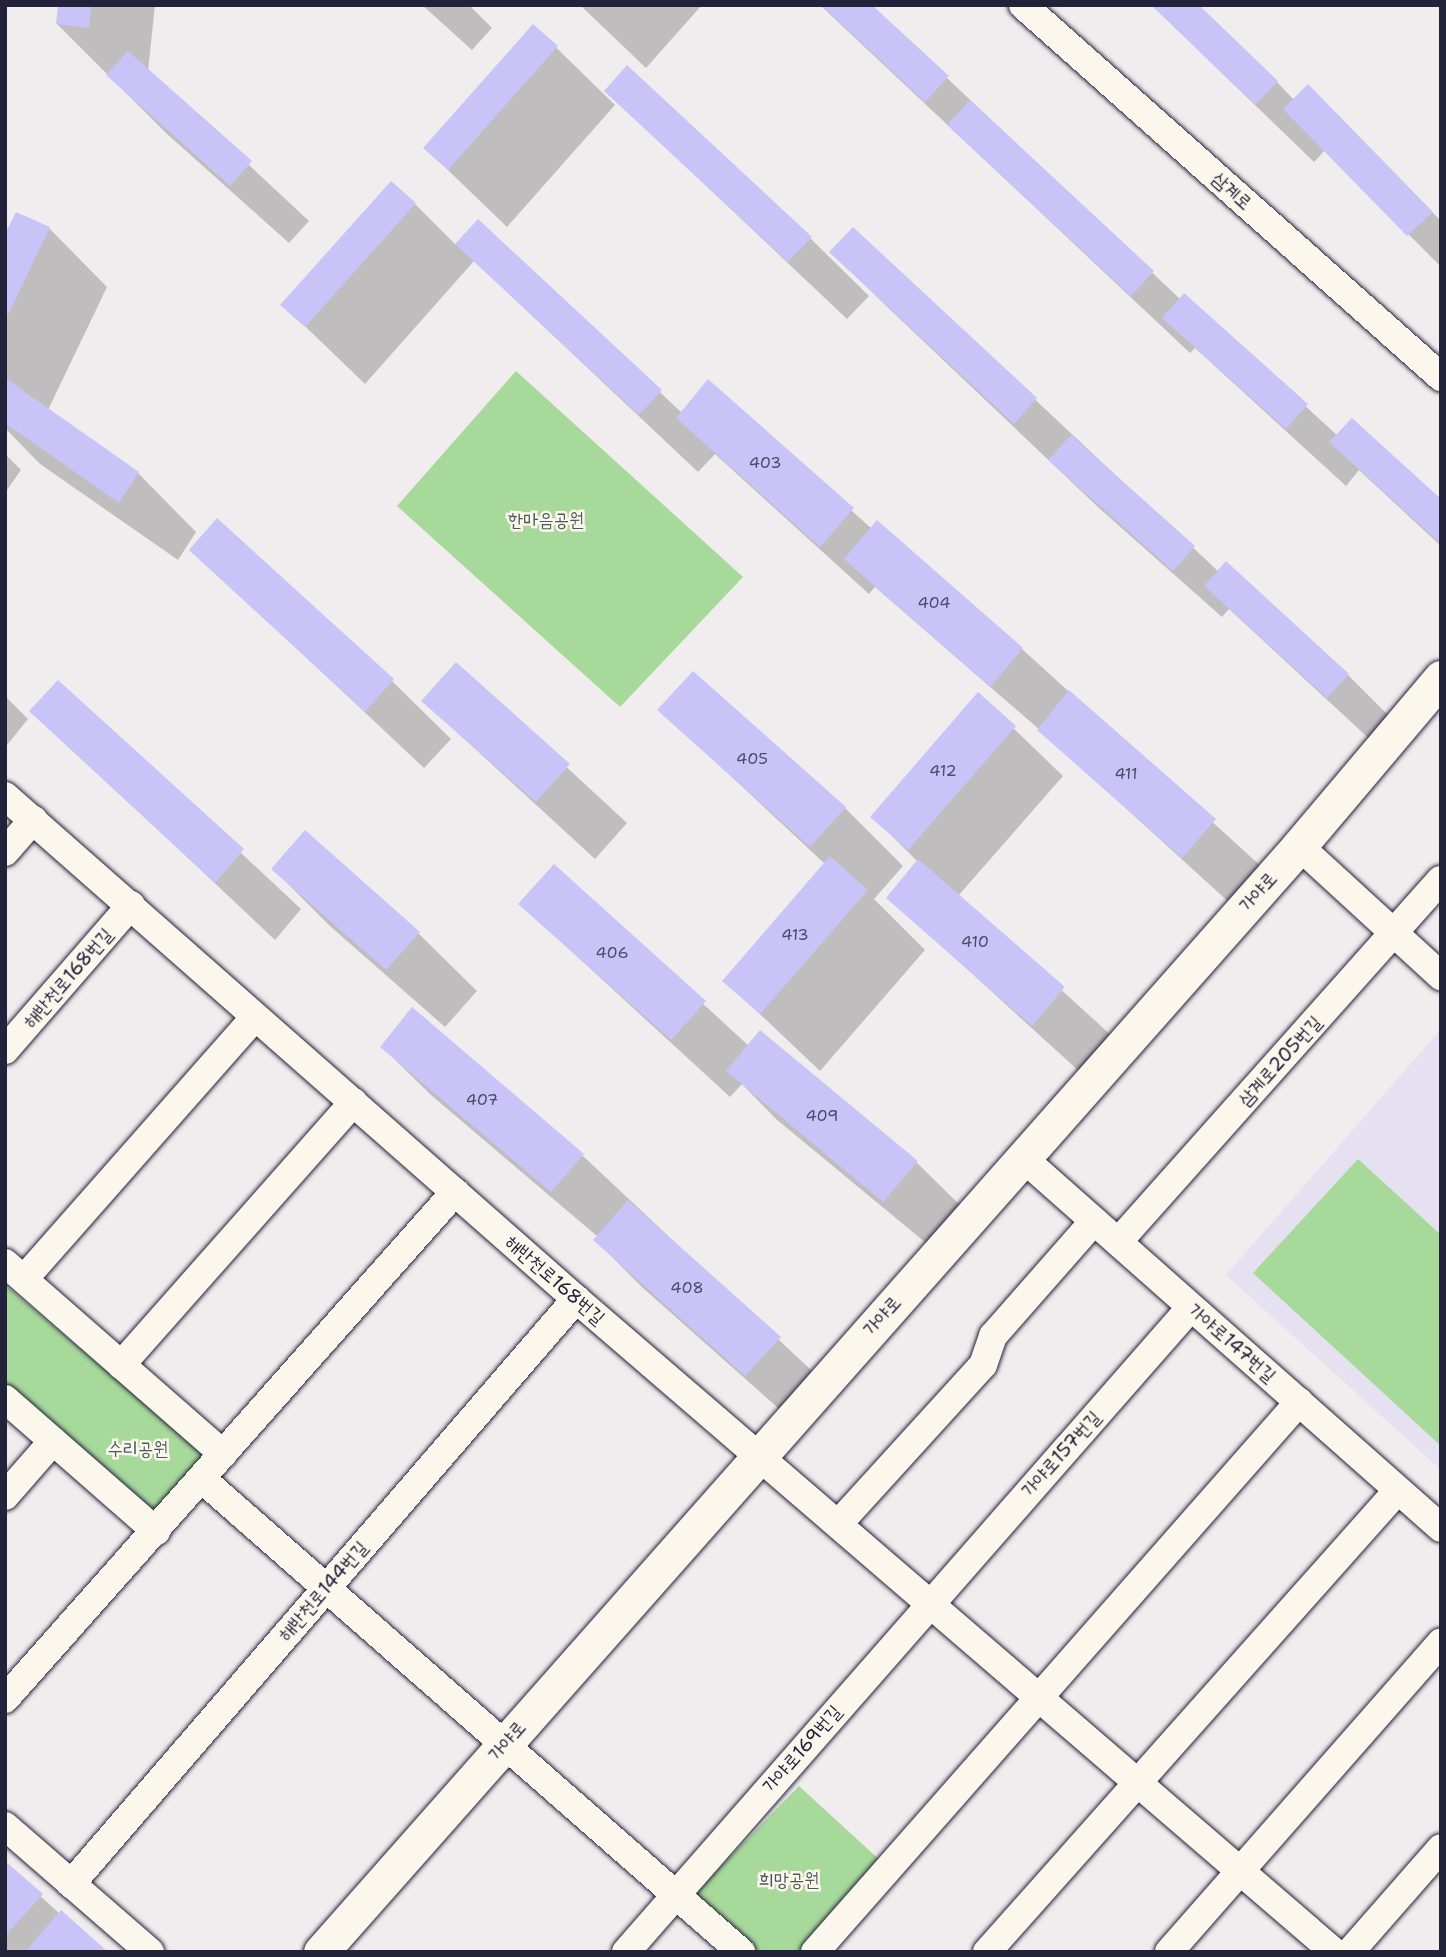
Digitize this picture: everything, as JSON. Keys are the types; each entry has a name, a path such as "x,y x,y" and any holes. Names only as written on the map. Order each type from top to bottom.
{"main road":[{"name":"가야로","path":"321,1952 1299,846 1441,678"}],"street":[{"name":"삼계로","path":"1023,5 1441,377"},
{"name":"해반천로168번길","path":"5,796 576,1299 760,1453"},
{"path":"5,852 33,820"},
{"path":"1299,846 1441,976"},
{"name":"삼계로205번길","path":"1118,1242 1441,880"},
{"name":"해반천로168번길","path":"5,1050 131,905"},
{"path":"223,1454 15,1271 255,1017"},
{"path":"121,1365 354,1102"},
{"name":"가야로147번길","path":"1023,1158 1441,1528"},
{"path":"5,1699 203,1480 455,1192"},
{"path":"840,1522 983,1365 993,1336 1094,1221"},
{"name":"해반천로144번길","path":"71,1884 576,1299"},
{"name":"가야로157번길","path":"930,1601 1192,1307"},
{"path":"5,1399 156,1531"},
{"path":"815,1952 1299,1402"},
{"path":"5,1496 53,1441"},
{"path":"760,1453 1334,1952"},
{"path":"203,1480 506,1743 674,1896 741,1952"},
{"path":"987,1952 1398,1490"},
{"name":"가야로169번길","path":"626,1952 930,1601"},
{"path":"1169,1952 1441,1642"},
{"path":"5,1826 150,1952"},
{"path":"1350,1952 1441,1848"}],"shaded area":[{"path":"1441,1029 1441,1470 1226,1275"}],"green space":[{"name":"한마음공원","path":"516,371 743,577 620,707 397,506"},
{"path":"1358,1159 1441,1235 1441,1446 1253,1273"},
{"name":"수리공원","path":"5,1285 207,1456 153,1515 5,1388"},
{"name":"희망공원","path":"799,1786 883,1863 805,1952 749,1952 688,1900"}],"building":[{"path":"58,5 91,5 89,28 56,24"},
{"path":"821,5 872,5 949,76 925,102"},
{"path":"1151,5 1199,5 1278,81 1255,105"},
{"path":"533,24 558,46 448,170 423,148"},
{"path":"128,51 252,161 230,186 106,75"},
{"path":"627,65 812,237 788,262 604,91"},
{"path":"1308,84 1433,212 1407,236 1283,109"},
{"path":"970,100 1154,271 1131,296 947,125"},
{"path":"391,181 416,203 305,327 280,305"},
{"path":"16,212 50,227 5,321 5,234"},
{"path":"478,219 662,390 639,415 455,244"},
{"path":"853,227 1037,398 1014,424 829,252"},
{"path":"1184,293 1308,404 1286,429 1162,318"},
{"path":"5,378 139,472 119,503 5,423"},
{"path":"708,379 854,508 820,547 676,418"},
{"path":"1352,418 1441,499 1441,544 1329,442"},
{"path":"1071,435 1195,546 1173,571 1048,460"},
{"path":"217,518 394,679 365,712 189,550"},
{"path":"877,520 1023,648 990,687 844,559"},
{"path":"1226,561 1349,674 1327,698 1204,586"},
{"path":"456,662 570,764 536,802 421,701"},
{"path":"693,671 846,807 810,847 657,710"},
{"path":"58,680 244,849 215,883 29,711"},
{"path":"1069,690 1216,819 1182,858 1037,730"},
{"path":"978,692 1016,726 908,850 870,817"},
{"path":"305,830 420,932 386,970 271,869"},
{"path":"830,856 868,890 760,1014 722,981"},
{"path":"918,859 1065,987 1032,1026 886,898"},
{"path":"554,864 706,1001 671,1040 518,904"},
{"path":"412,1007 584,1154 551,1192 380,1047"},
{"path":"760,1030 918,1161 883,1202 726,1071"},
{"path":"628,1200 781,1337 745,1376 593,1240"},
{"path":"5,1861 43,1894 5,1936"},
{"path":"61,1910 108,1952 25,1952"}]}
